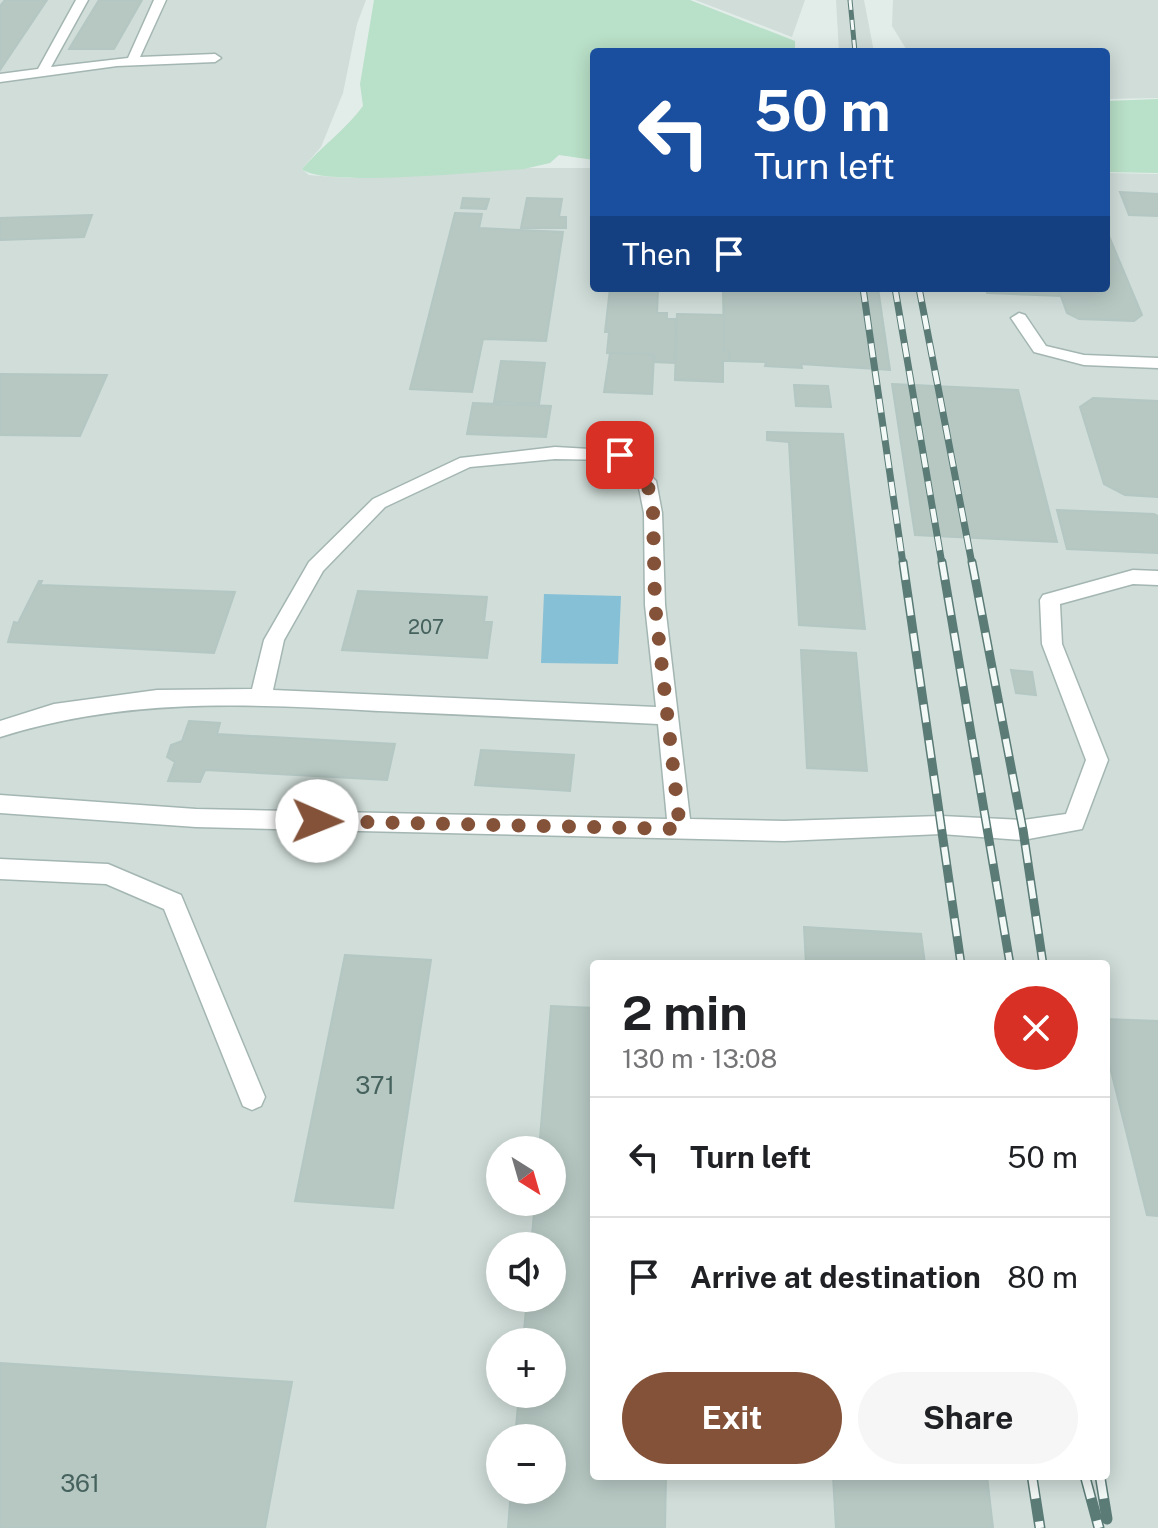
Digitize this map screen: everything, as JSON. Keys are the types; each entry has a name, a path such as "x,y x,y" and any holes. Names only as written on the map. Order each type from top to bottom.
{"lane":[{"path":"42,73 82,0"},
{"path":"132,62 160,0"},
{"path":"0,78 132,62 215,58"},
{"path":"1019,318 1040,349 1084,360 1158,363"},
{"path":"261,697 274,640 316,567 379,503 466,462 555,453 620,455 647,481 653,513 655,605 680,829"},
{"path":"0,804 196,818 784,831 941,825 1023,830 1074,822 1097,760 1052,644 1050,600 1133,577 1158,578"},
{"path":"0,729 54,712 157,698 261,697 667,716"},
{"path":"0,869 108,874 173,902 252,1097"}],"shaded area":[{"path":"0,0 366,0 357,24 343,93 321,147 302,169 309,175 346,178 529,168 590,168 590,292 1110,292 1110,173 1158,174 1158,1528 0,1528"},
{"path":"695,0 805,0 792,37"},
{"path":"836,0 864,0 873,48 839,48"},
{"path":"893,0 1158,0 1158,98 1110,99 1110,48 906,48 892,26"}],"green space":[{"path":"374,0 690,0 795,41 795,48 590,48 590,159 559,155 550,163 524,169 407,177 340,177 316,175 302,169 363,106 360,84"},
{"path":"1158,99 1158,173 1110,172 1110,101"}],"water":[{"path":"544,594 621,596 618,664 541,663"}],"building":[{"path":"5,0 47,0 0,70 0,6"},
{"path":"99,0 142,0 114,49 69,49"},
{"path":"1120,192 1158,194 1158,216 1129,215"},
{"path":"463,198 489,199 486,209 461,208"},
{"path":"527,198 562,199 559,217 566,217 566,228 521,228"},
{"path":"455,213 482,214 479,228 563,232 546,341 483,339 472,392 410,389"},
{"path":"92,215 84,237 0,240 0,218"},
{"path":"1110,239 1142,315 1134,321 1079,319 1067,313 1059,292 1110,292"},
{"path":"610,292 658,292 657,313 667,313 667,319 676,319 675,363 653,362 654,355 607,353 609,332 605,332"},
{"path":"723,292 879,292 890,370 801,364 802,368 765,366 766,362 730,361 729,351 724,351"},
{"path":"1060,292 1061,296 987,293"},
{"path":"677,314 724,315 724,351 729,351 730,361 723,361 723,382 675,380"},
{"path":"610,353 654,355 652,394 604,392"},
{"path":"501,361 545,363 539,404 494,402"},
{"path":"0,374 107,375 80,436 0,435"},
{"path":"892,384 1018,390 1057,542 915,535"},
{"path":"794,385 828,386 831,407 796,406"},
{"path":"1093,398 1158,401 1158,497 1125,495 1104,484 1080,407"},
{"path":"473,403 551,406 546,437 467,434"},
{"path":"767,432 843,434 865,629 799,625 789,442 767,440"},
{"path":"1057,510 1154,514 1158,516 1158,553 1067,549"},
{"path":"39,581 42,581 40,585 235,592 214,653 8,642 14,622 18,623"},
{"path":"358,591 487,597 484,622 492,622 487,658 342,650"},
{"path":"801,650 856,653 867,771 807,768"},
{"path":"1011,670 1032,672 1036,695 1016,693"},
{"path":"189,721 220,723 217,734 395,744 387,780 205,770 200,782 168,781 175,762 167,757 171,745 182,741"},
{"path":"481,750 574,755 570,791 475,785"},
{"path":"804,927 921,934 924,960 806,960"},
{"path":"345,955 431,960 393,1208 295,1201"},
{"path":"551,1006 590,1008 590,1480 666,1480 665,1528 508,1528 510,1504 566,1504 566,1424 516,1424 518,1408 566,1408 566,1328 524,1328 526,1312 566,1312 566,1232 532,1232 534,1216 566,1216 566,1136 540,1136"},
{"path":"1110,1019 1158,1021 1158,1216 1147,1215 1110,1067"},
{"path":"0,1363 292,1382 265,1528 0,1528"},
{"path":"833,1480 987,1480 993,1528 836,1528"}],"railway":[{"path":"850,0 855,48"},
{"path":"864,292 903,564"},
{"path":"896,292 942,564"},
{"path":"920,292 972,564"},
{"path":"903,562 960,960"},
{"path":"942,562 1009,960"},
{"path":"972,562 1023,830 1042,960"},
{"path":"1033,1480 1040,1528"},
{"path":"1086,1480 1099,1528"},
{"path":"1101,1480 1107,1519"}],"route":[{"path":"317,821 680,829 655,605 653,513 647,481 620,455"}]}
